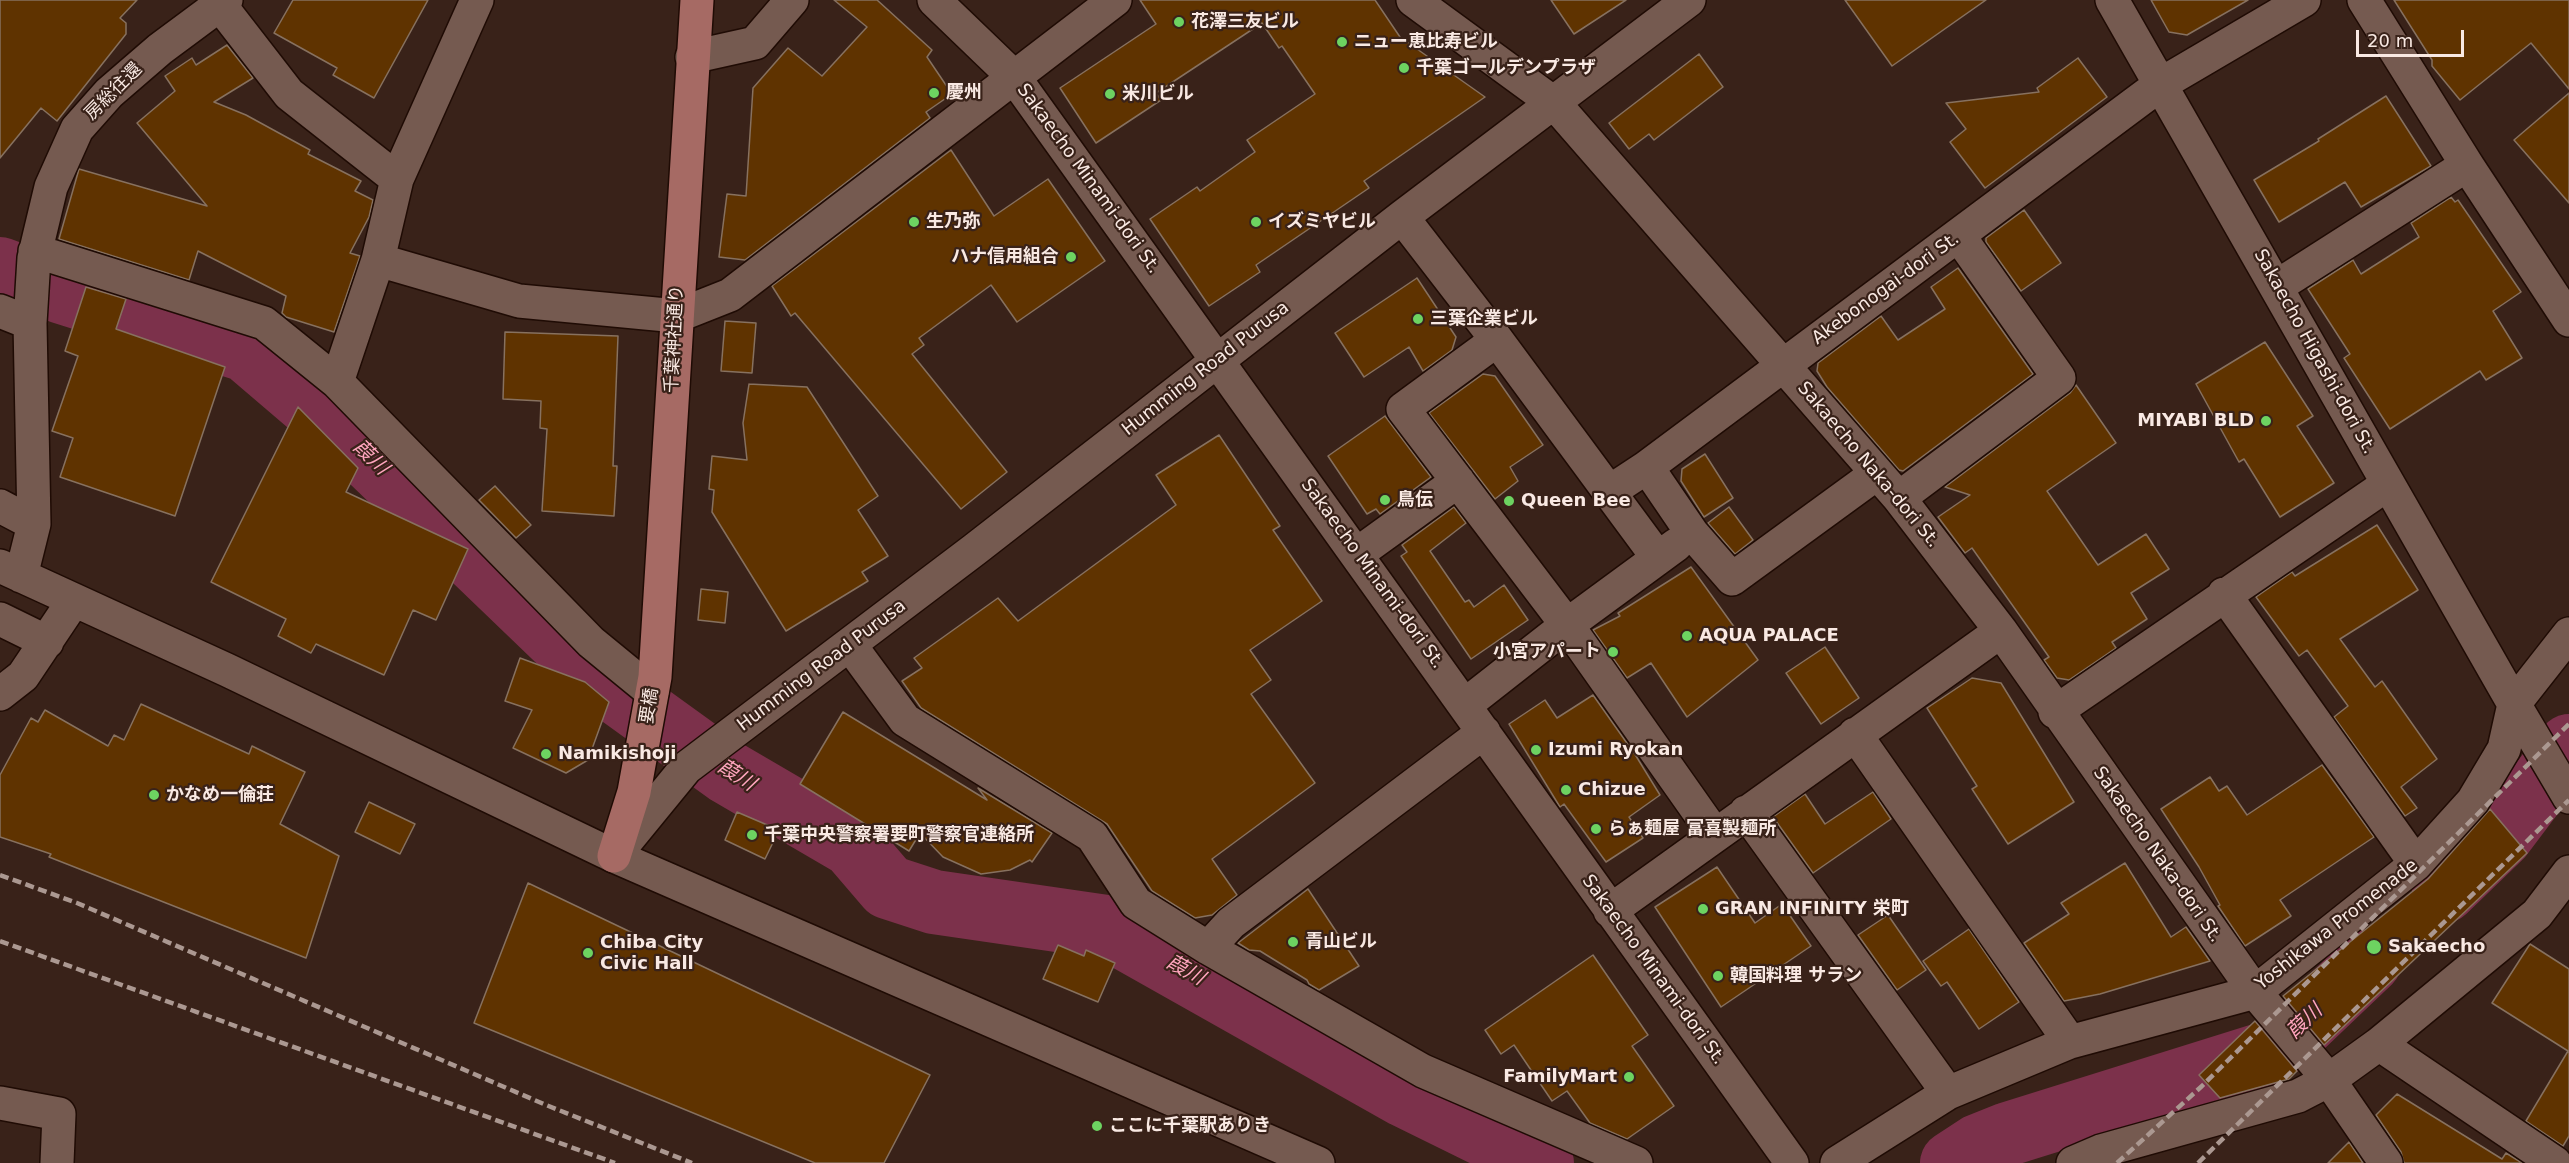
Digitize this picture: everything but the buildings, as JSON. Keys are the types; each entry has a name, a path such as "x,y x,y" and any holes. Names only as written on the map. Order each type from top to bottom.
{"main road":[{"name":"千葉神社通り","path":"653,685 697,0"},
{"name":"要橋","path":"614,856 634,792 653,685"}],"street":[{"path":"337,382 378,260 397,179 477,0"},
{"path":"692,57 755,43 792,0"},
{"name":"Sakaecho Minami-dori St.","path":"934,0 1014,77 1358,554 1610,911 1792,1163"},
{"path":"378,260 519,301 677,316 730,295 1115,0"},
{"name":"Sakaecho Naka-dori St.","path":"1413,0 1555,104 1899,498 2001,631 2055,711 2264,1003 2329,1080 2386,1163"},
{"name":"Humming Road Purusa","path":"614,856 686,768 850,645 1402,217 1555,104 1689,0"},
{"name":"Sakaecho Higashi-dori St.","path":"2112,0 2514,705 2569,797"},
{"name":"Akebonogai-dori St.","path":"1609,492 1647,467 2161,84 2304,0"},
{"path":"2364,0 2467,165 2569,320"},
{"path":"223,3 289,94 397,179"},
{"name":"房総往還","path":"20,312 51,187 77,129 109,93 160,49 223,3"},
{"path":"2276,287 2467,165"},
{"path":"1402,217 1497,340 1658,558"},
{"path":"1899,498 2060,378 1959,236"},
{"path":"34,254 264,324 337,382 591,642 609,657 653,685"},
{"path":"20,312 34,524 10,571 227,670 614,856 1318,1163"},
{"path":"1497,340 1402,409 1566,625 1715,835"},
{"path":"1647,467 1692,533 1732,579 1876,474"},
{"path":"1358,554 1458,481"},
{"path":"2055,711 2388,484"},
{"path":"0,506 34,524"},
{"path":"1465,705 1566,625 1692,533"},
{"path":"2224,594 2416,864"},
{"path":"0,694 23,676 74,600"},
{"path":"0,620 47,642"},
{"path":"1610,911 2001,631"},
{"name":"Yoshikawa Promenade","path":"1837,1163 1948,1093 2070,1042 2264,1003 2416,864 2473,801 2504,749 2514,705 2569,634"},
{"path":"850,645 905,720 1092,836 1136,903 1208,948 1423,1071 1636,1163"},
{"path":"1208,948 1231,924 1484,732"},
{"path":"1855,734 2070,1042"},
{"path":"1746,812 1948,1093"},
{"path":"2073,1163 2101,1151 2298,1096 2329,1080 2379,1044 2537,914 2569,872"},
{"path":"2379,1044 2555,1163"},
{"path":"0,1103 59,1114 57,1163"}],"waterway":[{"name":"葭川","path":"0,269 62,292 246,350 342,432 601,681 727,772 852,845 888,887 934,902 1106,927 1404,1095 1542,1163"},
{"name":"葭川","path":"2444,891 2501,836 2569,746"},
{"name":"葭川","path":"1952,1163 1978,1146 2008,1134 2264,1054 2286,1041 2370,961"}],"railway":[{"path":"2117,1163 2202,1086 2569,724"},
{"path":"2198,1163 2569,800"},
{"path":"0,875 77,903 546,1105 692,1163"},
{"path":"0,941 615,1163"}],"place":[{"name":"花澤三友ビル","path":"1179,22"},
{"name":"ニュー恵比寿ビル","path":"1342,42"},
{"name":"千葉ゴールデンプラザ","path":"1404,68"},
{"name":"慶州","path":"934,93"},
{"name":"米川ビル","path":"1110,94"},
{"name":"生乃弥","path":"914,222"},
{"name":"イズミヤビル","path":"1256,222"},
{"name":"ハナ信用組合","path":"1071,257"},
{"name":"三葉企業ビル","path":"1418,319"},
{"name":"MIYABI BLD","path":"2266,421"},
{"name":"鳥伝","path":"1385,500"},
{"name":"Queen Bee","path":"1509,501"},
{"name":"AQUA PALACE","path":"1687,636"},
{"name":"小宮アパート","path":"1613,652"},
{"name":"Izumi Ryokan","path":"1536,750"},
{"name":"Namikishoji","path":"546,754"},
{"name":"Chizue","path":"1566,790"},
{"name":"かなめ一倫荘","path":"154,795"},
{"name":"らぁ麺屋 富喜製麺所","path":"1596,829"},
{"name":"千葉中央警察署要町警察官連絡所","path":"752,835"},
{"name":"GRAN INFINITY 栄町","path":"1703,909"},
{"name":"青山ビル","path":"1293,942"},
{"name":"Sakaecho","path":"2374,947"},
{"name":"Chiba City Civic Hall","path":"588,953"},
{"name":"韓国料理 サラン","path":"1718,976"},
{"name":"FamilyMart","path":"1629,1077"},
{"name":"ここに千葉駅ありき","path":"1097,1126"}]}
